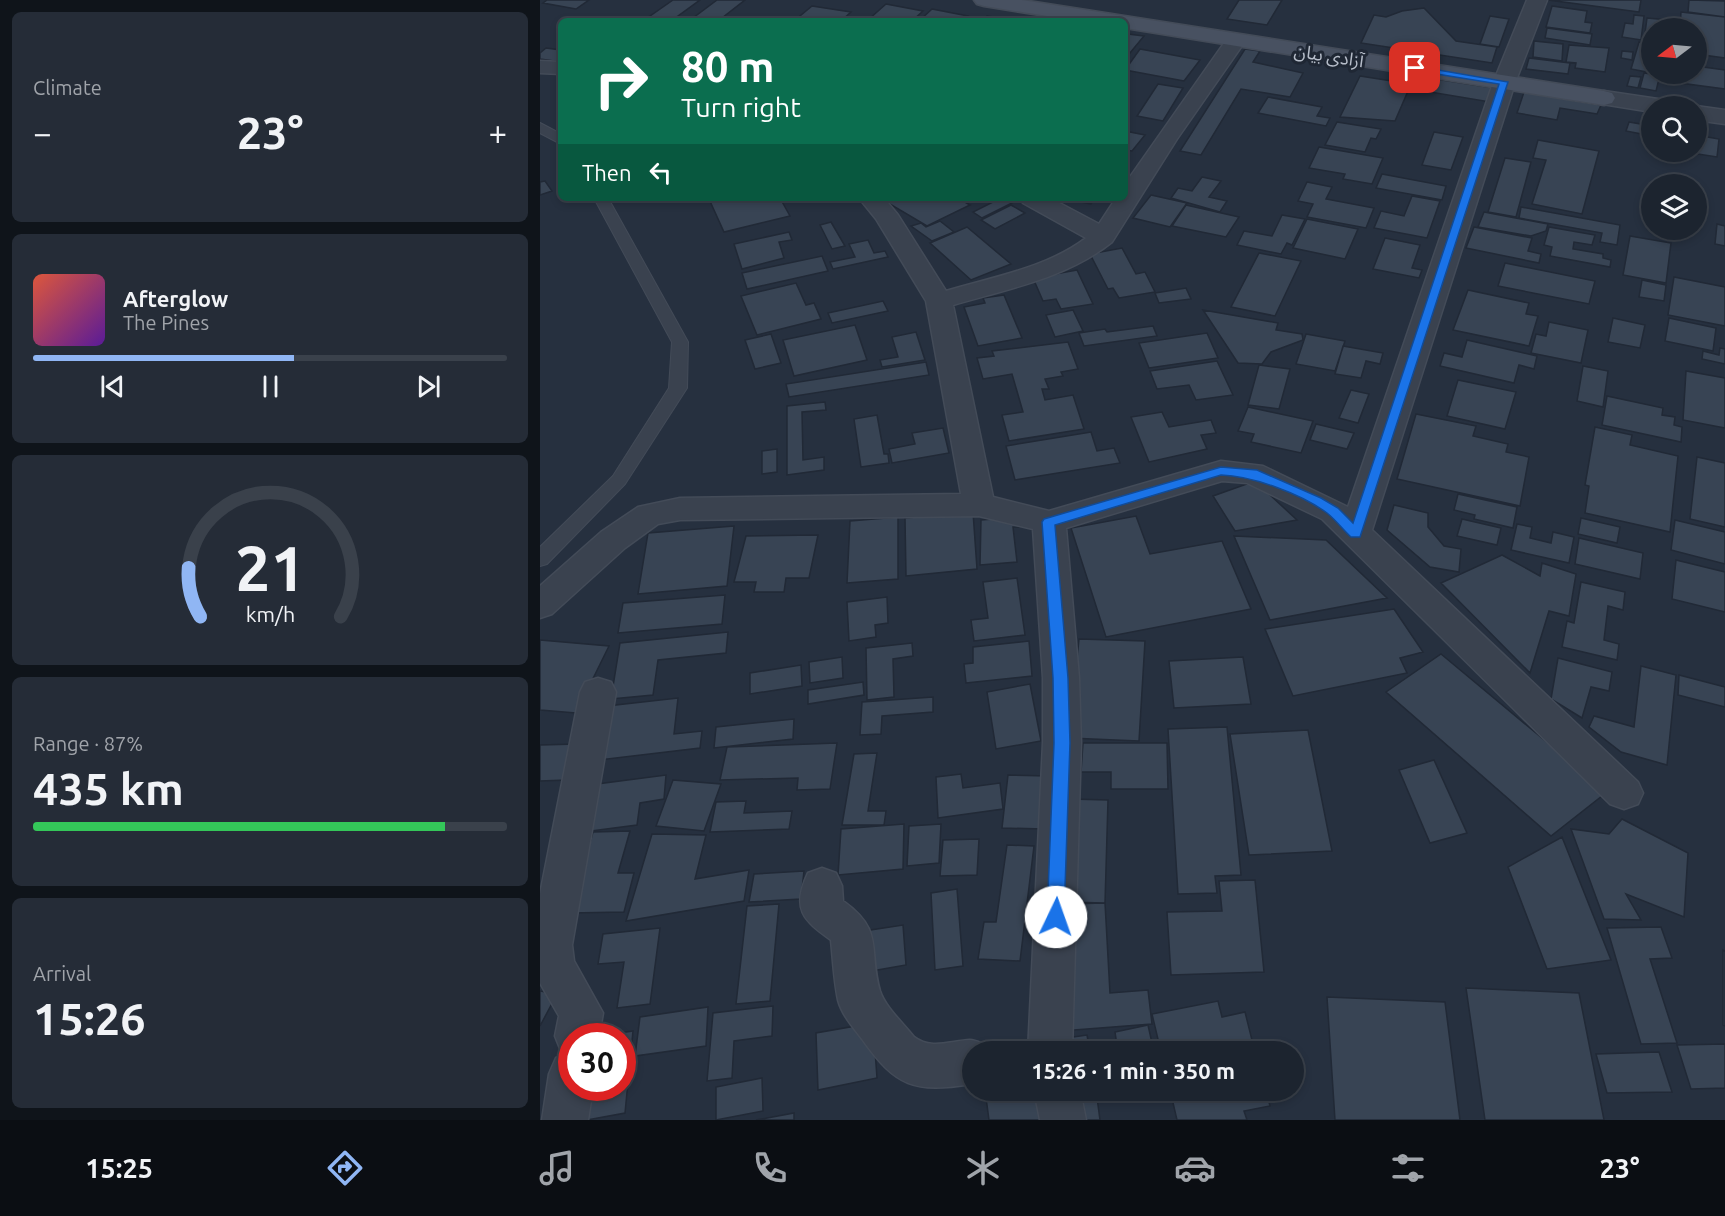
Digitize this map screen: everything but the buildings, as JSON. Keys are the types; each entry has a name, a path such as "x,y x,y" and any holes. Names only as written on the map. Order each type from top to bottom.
{"main road":[{"path":"984,0 1097,18"},
{"name":"آزادی بیان","path":"1128,22 1604,98"}],"street":[{"path":"1356,534 1504,82 1537,0"},
{"path":"1128,199 1236,40"},
{"path":"540,67 558,68"},
{"path":"1604,98 1641,103"},
{"path":"1707,115 1725,117"},
{"path":"874,201 886,215 939,301 979,504"},
{"path":"1037,201 1103,237"},
{"path":"939,301 1063,261 1091,249 1103,237 1126,201"},
{"path":"540,605 613,540 649,516 680,509 979,504 1048,522 1221,471 1235,471 1252,474 1316,501 1333,511 1624,793"},
{"path":"1048,522 1060,678 1062,743 1051,1041"},
{"path":"579,1023 581,1013 553,965 551,945 598,692"},
{"path":"822,886 822,910 846,927 851,934 860,1001 898,1052 909,1061 940,1067 962,1064"},
{"path":"565,1120 568,1101"},
{"path":"1059,1101 1063,1120"}],"lane":[{"path":"540,127 558,138"},
{"path":"540,559 619,480 678,388 680,342 603,201"}],"route":[{"path":"1056,917 1062,743 1060,678 1048,522 1221,471 1235,471 1252,474 1316,501 1333,511 1356,534 1504,82 1415,68"}]}
